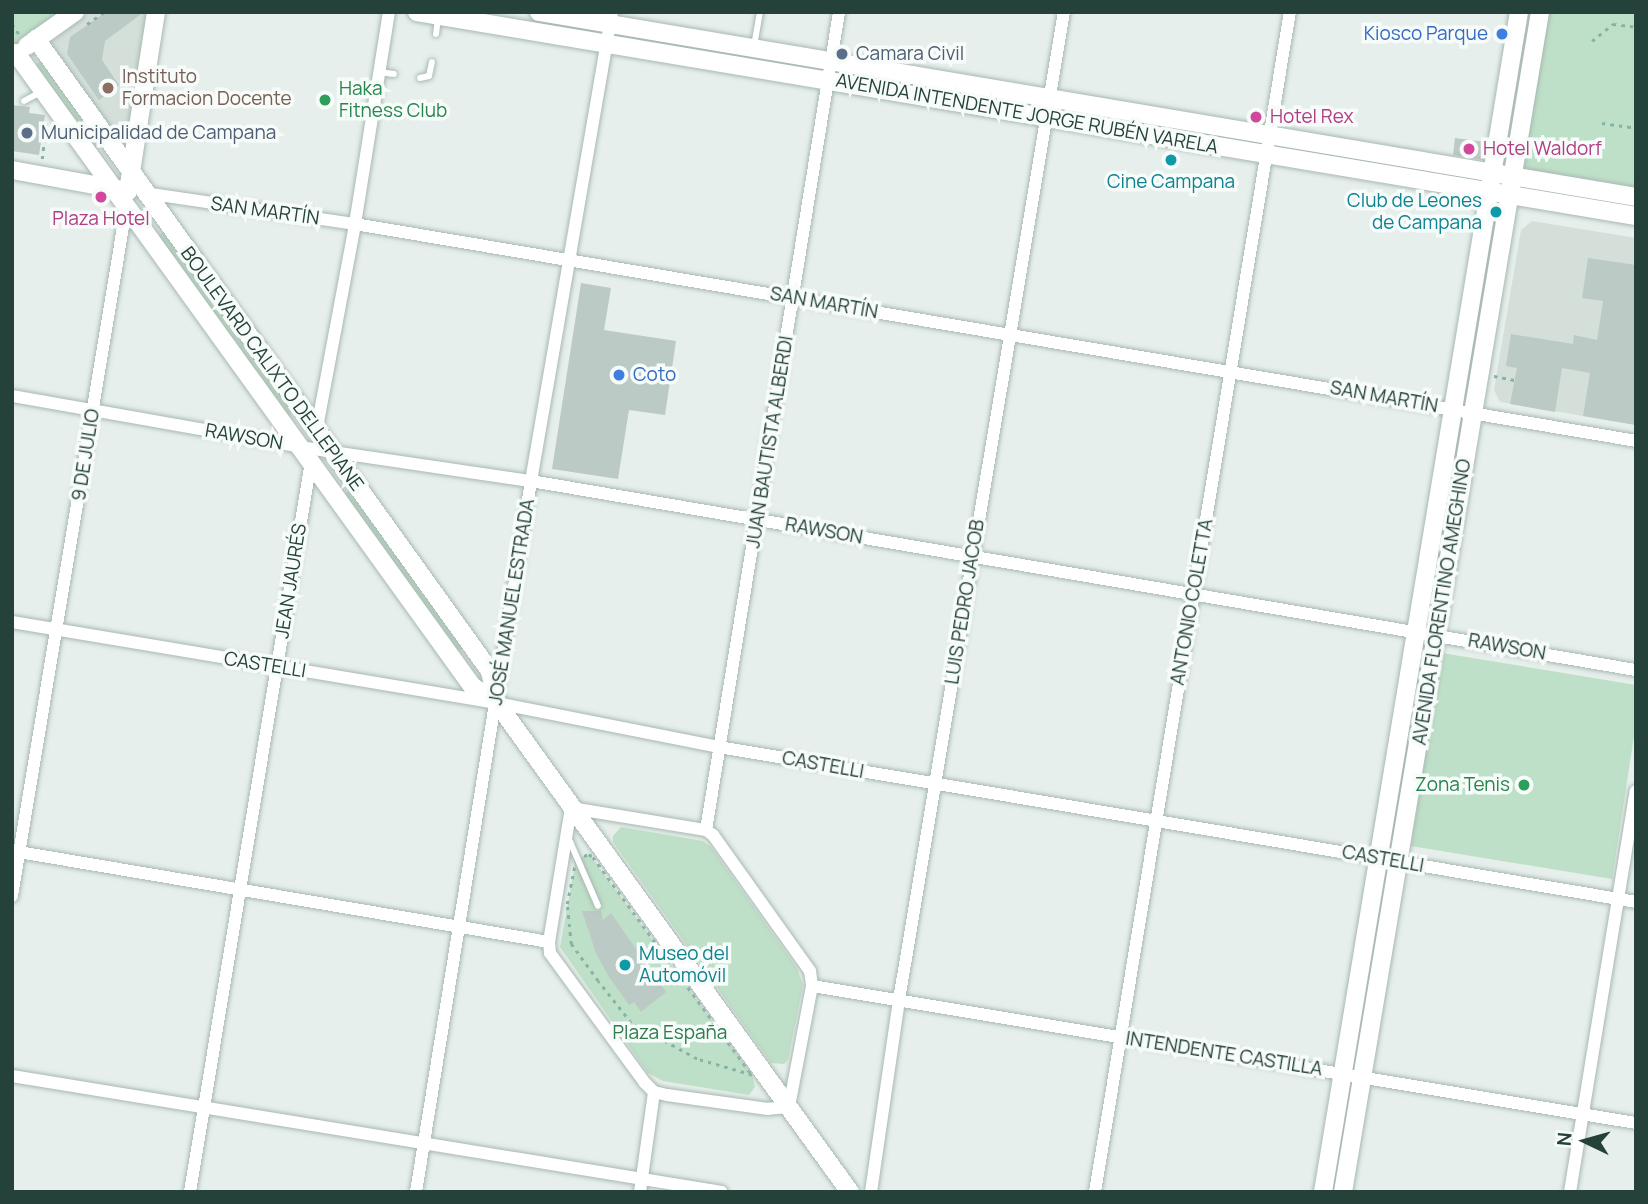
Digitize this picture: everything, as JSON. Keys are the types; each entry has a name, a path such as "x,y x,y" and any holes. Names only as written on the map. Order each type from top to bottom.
{"main road":[{"path":"14,54 75,12"},
{"name":"9 DE JULIO","path":"129,191 156,12"},
{"name":"AVENIDA INTENDENTE JORGE RUBÉN VARELA","path":"418,12 1636,216"},
{"name":"AVENIDA INTENDENTE JORGE RUBÉN VARELA","path":"539,12 611,18 754,48 1636,197"},
{"name":"AVENIDA FLORENTINO AMEGHINO","path":"1322,1192 1519,12"},
{"name":"AVENIDA FLORENTINO AMEGHINO","path":"1343,1192 1540,12"},
{"name":"BOULEVARD CALIXTO DELLEPIANE","path":"36,39 129,191 308,453 472,685 497,703 850,1192"},
{"name":"BOULEVARD CALIXTO DELLEPIANE","path":"14,54 40,93 129,191 317,431 490,671 497,703"},
{"name":"SAN MARTÍN","path":"12,170 129,191"}],"street":[{"name":"JEAN JAURÉS","path":"190,1192 277,667 308,453 317,431 355,224 389,12"},
{"name":"JUAN BAUTISTA ALBERDI","path":"706,830 839,12"},
{"name":"LUIS PEDRO JACOB","path":"871,1192 899,1000 1064,12"},
{"name":"ANTONIO COLETTA","path":"1095,1192 1290,12"},
{"name":"JOSÉ MANUEL ESTRADA","path":"416,1192 531,481 611,18"},
{"name":"SAN MARTÍN","path":"129,191 355,224 1636,440"},
{"name":"9 DE JULIO","path":"12,897 16,851 57,630 129,191"},
{"name":"RAWSON","path":"12,396 308,453 331,452 531,481 1636,670"},
{"name":"CASTELLI","path":"12,622 497,703 719,747 1636,902"},
{"path":"1570,1192 1636,791"},
{"path":"641,1185 654,1092 551,953 571,808 706,830 713,835 810,971 812,986 789,1107 768,1109 654,1092"},
{"path":"16,851 554,944"},
{"name":"INTENDENTE CASTILLA","path":"812,986 1636,1123"},
{"path":"12,1076 424,1143 641,1185 722,1192"}],"lane":[{"path":"754,48 760,12"},
{"path":"436,34 438,16"},
{"path":"420,78 429,76 432,62"},
{"path":"379,72 394,74"},
{"path":"23,101 40,93"},
{"path":"567,834 598,906"}],"path":[{"path":"1592,41 1613,24 1636,27"},
{"path":"32,161 41,162 48,113 40,93"},
{"path":"1602,123 1636,128"},
{"path":"1479,374 1515,380"},
{"path":"567,904 571,944 631,1023 697,1059 752,1075"},
{"path":"554,944 571,944"},
{"path":"697,959 704,969 722,954"},
{"path":"589,988 598,981"}],"shaded area":[{"name":"Instituto Formacion Docente","path":"90,12 150,12 129,132 116,137 48,44"},
{"path":"1532,221 1636,238 1636,425 1500,402 1494,390 1521,230"}],"green space":[{"path":"12,12 63,12 12,47"},
{"path":"1545,12 1636,12 1636,191 1531,174 1524,169 1520,161"},
{"path":"42,60 102,144 94,150 34,66"},
{"path":"1494,208 1499,209 1468,396 1465,397 1463,395"},
{"path":"165,231 295,411 287,417 157,237"},
{"path":"1457,431 1462,431 1431,619 1428,620 1426,618"},
{"path":"352,489 466,647 456,653 343,495"},
{"path":"1423,648 1426,650 1392,838 1389,837"},
{"name":"Zona Tenis","path":"1442,653 1636,685 1636,723 1612,879 1411,846"},
{"name":"Plaza España","path":"621,827 703,841 711,847 797,968 803,985 788,1060 784,1064 771,1063 613,842 613,836"},
{"name":"Plaza España","path":"589,854 752,1075 755,1087 749,1095 663,1081 648,1073 560,947 576,859"}],"building":[{"path":"106,12 144,12 105,41 102,60 119,85 99,100 67,54 70,37"},
{"name":"Municipalidad de Campana","path":"12,105 30,107 29,113 45,115 39,155 12,151"},
{"name":"Hotel Waldorf","path":"1455,138 1486,142 1483,160 1453,155"},
{"path":"1588,258 1636,265 1636,425 1583,416 1590,373 1562,368 1555,412 1510,404 1517,368 1506,366 1511,334 1573,344 1574,335 1597,340 1603,301 1582,298"},
{"name":"Coto","path":"581,283 611,288 604,330 676,341 665,415 629,410 618,479 552,469"},
{"name":"Museo del Automóvil","path":"582,911 601,911 603,920 611,913 666,992 641,1012 634,1002 629,1005 609,977 596,953"}],"place":[{"name":"Kiosco Parque","path":"1502,34"},
{"name":"Camara Civil","path":"842,54"},
{"name":"Instituto Formacion Docente","path":"108,88"},
{"name":"Haka Fitness Club","path":"325,100"},
{"name":"Hotel Rex","path":"1256,117"},
{"name":"Municipalidad de Campana","path":"27,133"},
{"name":"Hotel Waldorf","path":"1469,149"},
{"name":"Cine Campana","path":"1171,160"},
{"name":"Plaza Hotel","path":"101,197"},
{"name":"Club de Leones de Campana","path":"1496,212"},
{"name":"Coto","path":"619,375"},
{"name":"Zona Tenis","path":"1524,785"},
{"name":"Museo del Automóvil","path":"625,965"}]}
